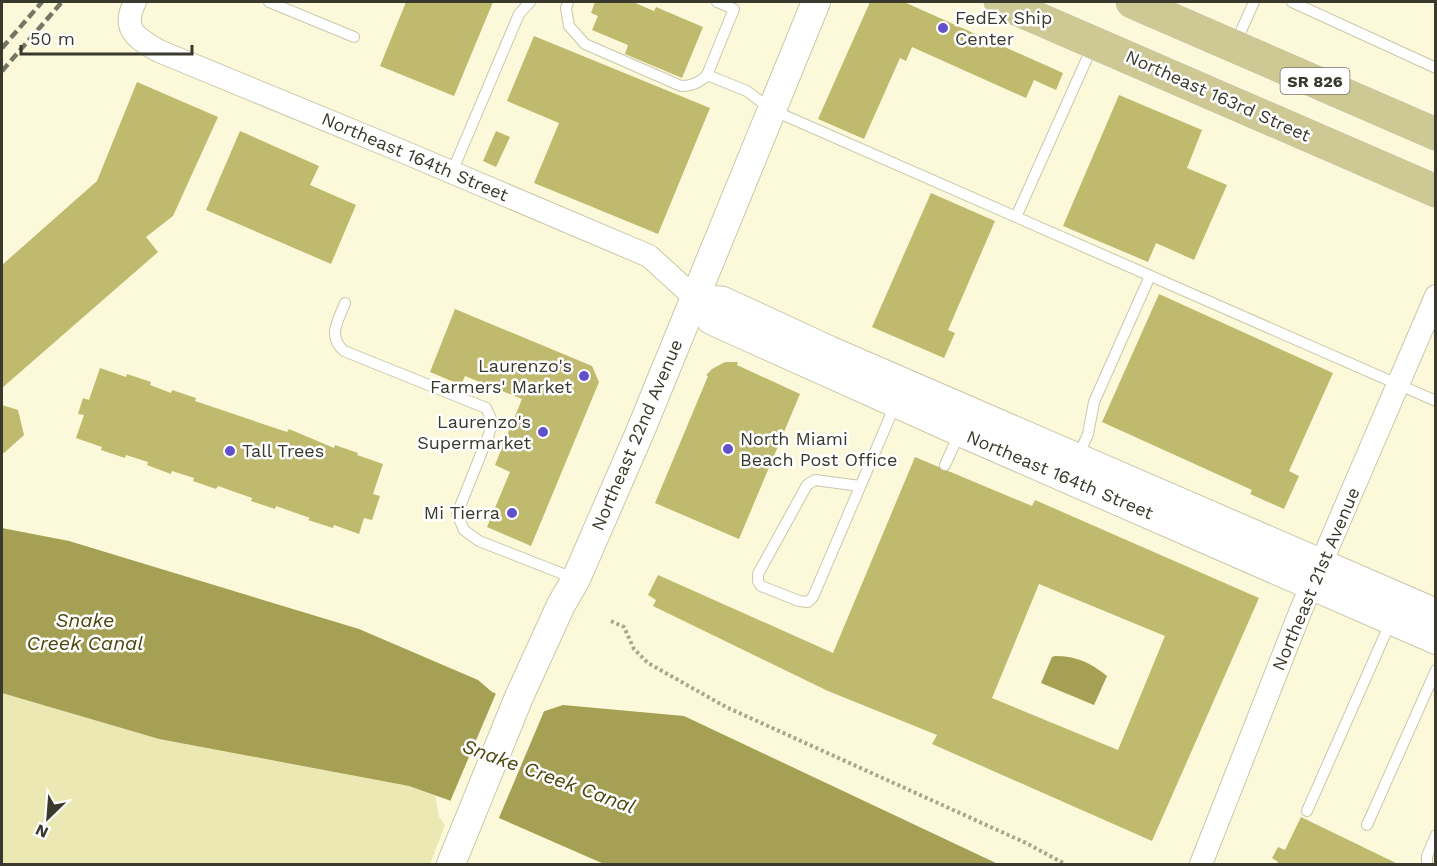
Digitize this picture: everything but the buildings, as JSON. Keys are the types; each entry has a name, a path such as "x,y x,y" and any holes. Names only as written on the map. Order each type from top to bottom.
{"main road":[{"name":"Northeast 163rd Street","path":"1000,2 1436,191"},
{"name":"SR 826","path":"1132,2 1436,134"},
{"path":"1395,173 1436,175"}],"street":[{"name":"Northeast 164th Street","path":"135,2 129,13 130,27 141,41 159,51 649,256 694,298 711,320 960,432 1147,512 1316,575 1436,613"},
{"name":"Northeast 22nd Avenue","path":"451,864 519,697 561,605 576,579 640,432 816,2"},
{"name":"Northeast 21st Avenue","path":"1201,864 1316,575 1436,296"},
{"name":"Northeast 164th Street","path":"694,298 723,301 829,350 1078,458 1316,575 1391,621 1436,640"}],"lane":[{"path":"269,2 354,37"},
{"path":"452,172 519,14 530,2"},
{"path":"568,2 566,8 569,26 585,44 681,86 691,86 700,82 707,75 737,5 717,2"},
{"path":"1234,46 1254,2"},
{"path":"1292,2 1436,68"},
{"path":"1016,217 1094,42"},
{"path":"707,75 747,92 772,110 1436,400"},
{"path":"1078,458 1088,434 1094,402 1150,276"},
{"path":"345,303 333,337 336,344 344,351 486,408 492,421 489,434 456,514 464,530 479,541 576,579"},
{"path":"860,486 815,480 807,484 758,574 761,586 799,601 808,602 813,597 896,402"},
{"path":"945,465 960,432"},
{"path":"1307,811 1391,621"},
{"path":"1367,825 1436,670"},
{"path":"1427,864 1427,856 1436,835"}],"path":[{"path":"611,621 624,627 634,649 648,663 726,706 1026,843 1065,864"}],"shaded area":[{"path":"2,693 159,739 409,786 435,795 439,817 445,825 430,864 2,864"}],"water":[{"name":"Snake Creek Canal","path":"2,528 69,541 359,629 478,680 492,692 542,712 563,705 684,716 998,864 604,864 499,818 409,786 159,739 2,693"},
{"path":"1052,657 1083,661 1107,676 1094,705 1041,683"}],"pier":[{"path":"497,691 545,709 498,820 449,804"}],"railway":[{"path":"2,48 42,2"},
{"path":"2,71 62,2"}],"place":[{"name":"FedEx Ship Center","path":"943,28"},
{"name":"Laurenzo's Farmers' Market","path":"584,376"},
{"name":"Laurenzo's Supermarket","path":"543,432"},
{"name":"North Miami Beach Post Office","path":"728,449"},
{"name":"Tall Trees","path":"230,451"},
{"name":"Mi Tierra","path":"512,513"}]}
